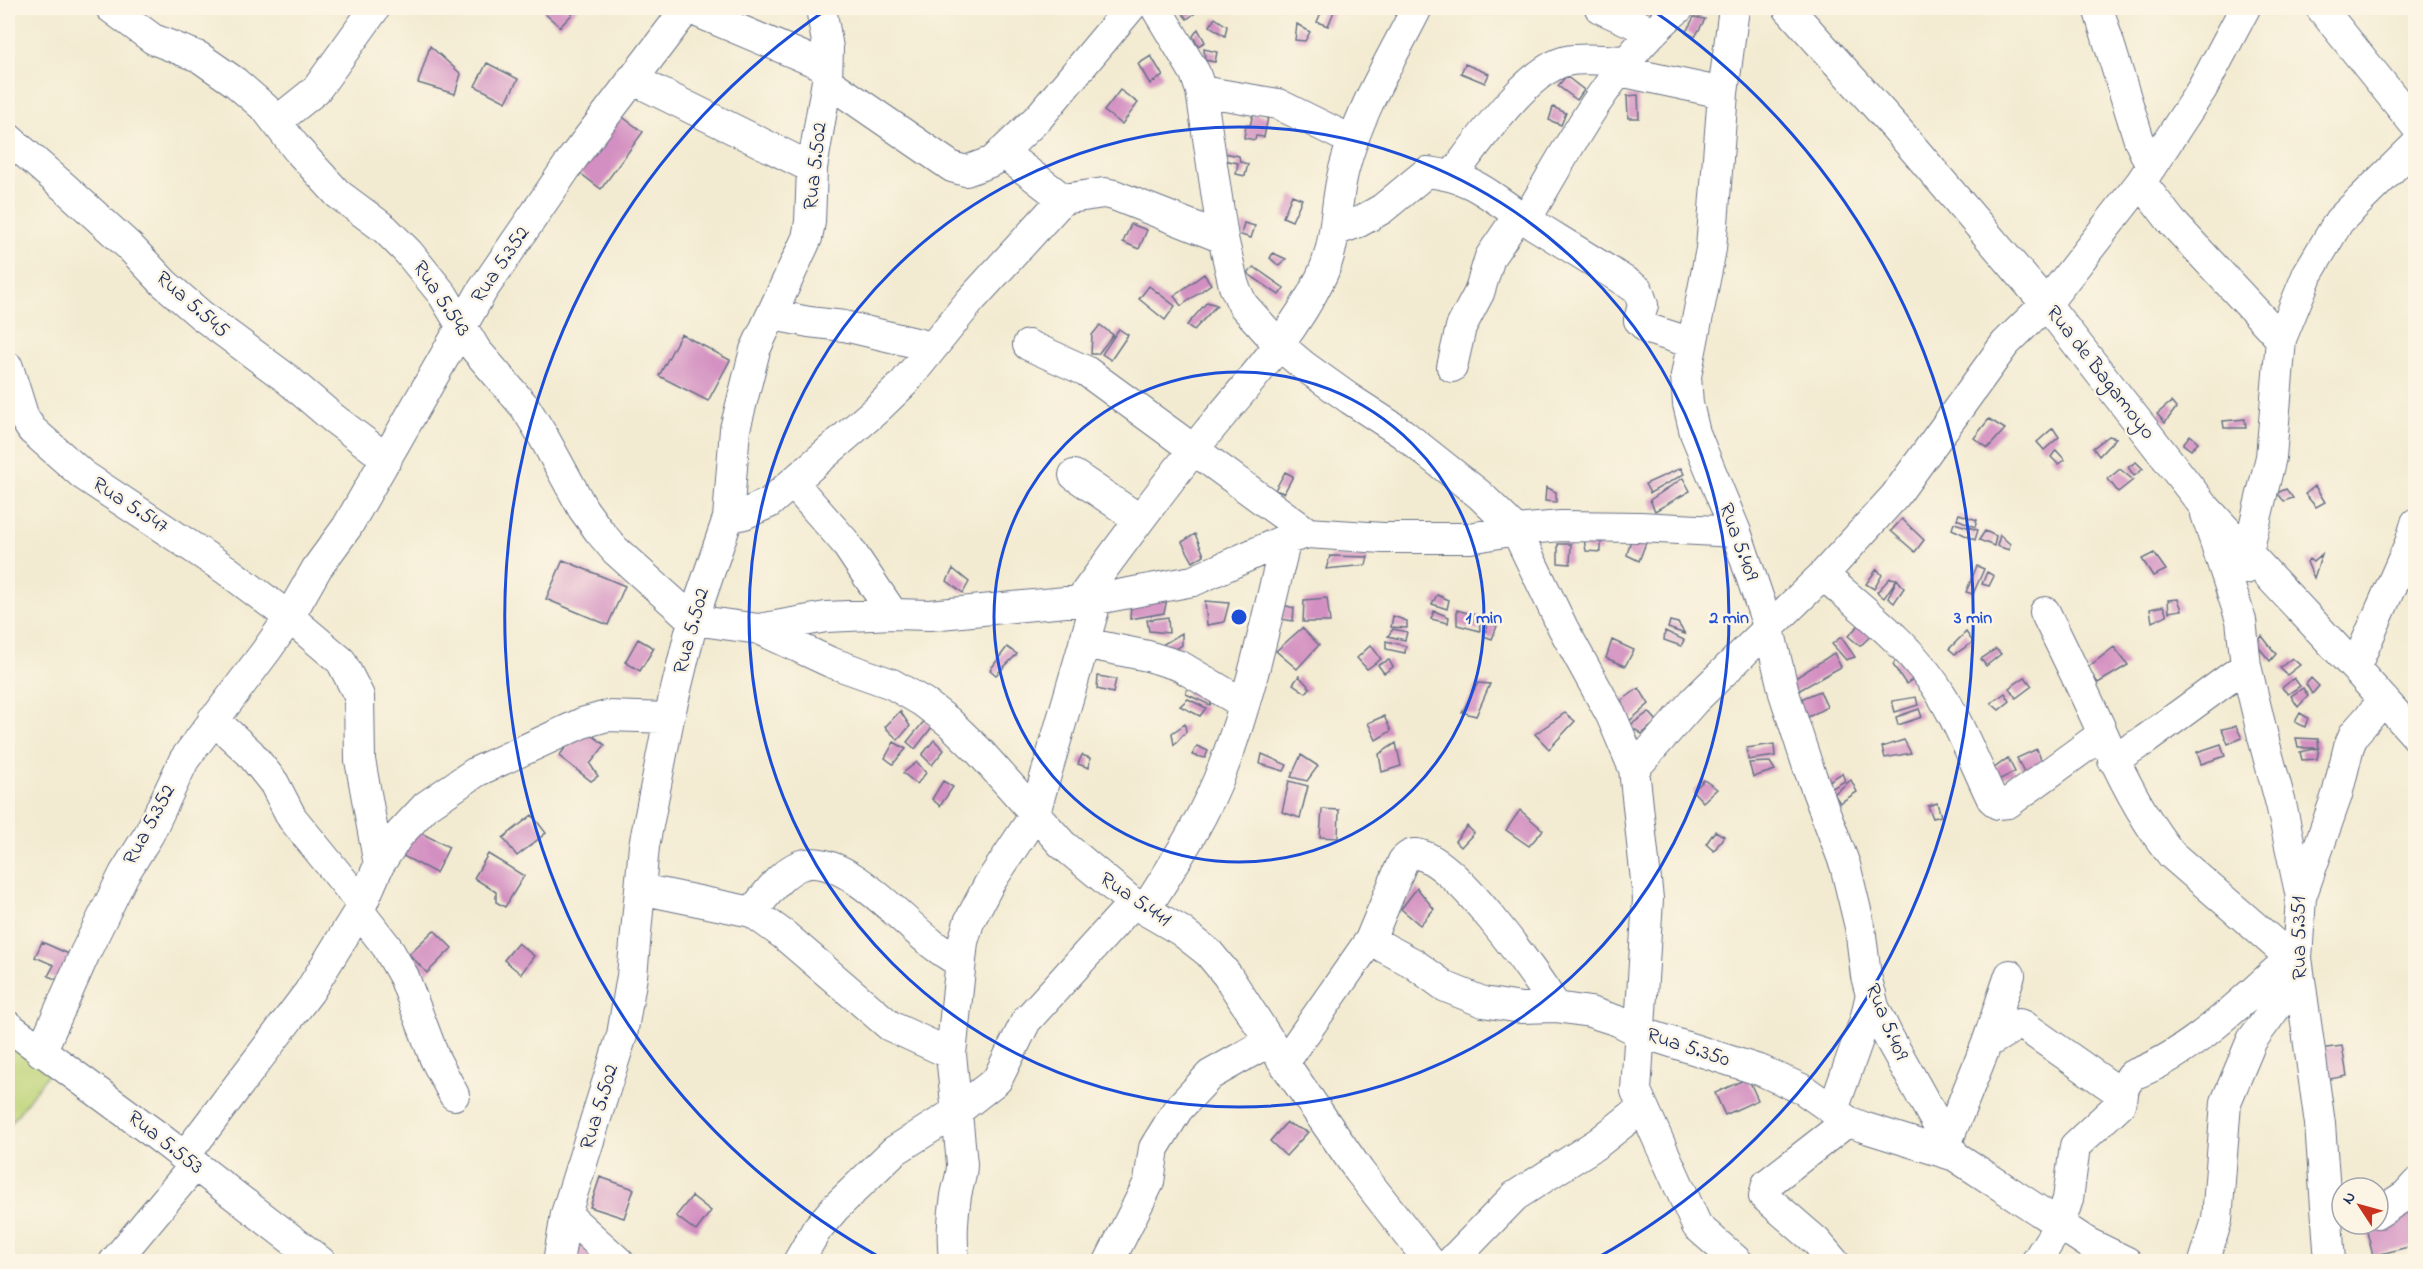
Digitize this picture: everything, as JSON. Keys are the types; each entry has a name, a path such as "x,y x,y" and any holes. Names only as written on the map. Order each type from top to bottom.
{"street":[{"name":"Rua 5.543","path":"111,8 153,39 199,57 235,82 266,109 297,149 338,194 385,229 408,252 443,295 476,350 525,407 583,509 599,531 615,550 693,620"},
{"path":"276,122 316,90 375,8"},
{"name":"Rua 5.502","path":"558,1262 566,1214 622,1035 632,976 644,846 669,718 693,620 728,518 735,429 755,350 807,238 810,222 812,168 827,74 828,48 821,8"},
{"path":"678,11 827,74 952,167 966,171 980,168 993,161 1039,117 1130,8"},
{"path":"1156,8 1195,74 1201,91 1223,238 1233,286 1243,305 1279,345 1304,366 1402,433 1480,495 1516,530 1563,628 1611,714 1634,768 1648,899 1636,1091 1697,1226 1738,1262"},
{"path":"954,1262 951,1230 962,1175 951,1054 960,963 969,922 989,884 1034,816 1084,643 1089,599 1139,519 1279,345 1308,303 1331,256 1338,195 1353,141 1389,60 1417,8"},
{"path":"1600,8 1653,32"},
{"path":"1452,367 1461,327 1479,293 1490,257 1514,222 1526,220 1599,99 1623,66 1653,32 1679,8"},
{"name":"Rua 5.409","path":"1734,8 1723,93 1711,249 1686,376 1688,404 1695,433 1736,532 1769,629 1784,693 1808,767 1845,866 1860,927 1866,976 1871,994 1889,1038 1951,1149"},
{"name":"Rua de Bagamoyo","path":"1788,8 1895,127 2046,304 2203,505 2415,736"},
{"path":"2098,8 2139,140 2146,175 2171,221 2281,339"},
{"path":"1634,768 1694,701 1822,575 1895,496 2005,344 2046,304 2146,175 2202,89 2245,8"},
{"path":"2321,8 2415,126"},
{"name":"Rua 5.352","path":"41,1052 85,953 124,874 149,834 184,760 266,651 317,568 347,527 482,291 678,11"},
{"path":"1453,176 1520,92 1551,66 1568,61 1623,66 1723,93"},
{"path":"632,79 812,168"},
{"path":"1201,91 1278,104 1353,141"},
{"name":"Rua 5.545","path":"8,138 130,247 164,283 201,315 286,378 387,459"},
{"path":"2241,620 2248,552 2271,457 2281,339 2308,273 2339,221 2415,145"},
{"path":"1002,152 1063,199"},
{"path":"1335,231 1359,222 1382,209 1427,172 1453,176 1482,188 1526,220 1638,290 1643,305 1639,320 1648,329 1692,344"},
{"path":"728,518 744,514 769,502 875,411 904,383 970,301 1063,199 1104,193 1114,195 1223,238"},
{"path":"773,315 844,326 933,347"},
{"path":"1028,345 1086,371 1194,450 1297,536"},
{"name":"Rua 5.547","path":"8,367 24,418 32,430 83,475 225,569 294,607 341,661 359,696 360,760 379,865"},
{"path":"1074,475 1139,519"},
{"path":"793,483 844,541 893,614"},
{"path":"2203,505 2241,620"},
{"path":"693,620 759,629 826,617 930,615 1089,599 1193,581 1297,536 1470,538 1516,530 1561,526 1628,526 1736,532"},
{"path":"798,1262 817,1229 835,1208 894,1151 956,1112 997,1080 1026,1021 1139,907 1189,840 1224,767 1297,536"},
{"path":"2355,668 2414,537"},
{"path":"1822,575 1889,632 1919,664 1944,698 1992,799 1998,804 2008,803 2108,747 2145,740 2246,666"},
{"path":"2045,612 2108,747 2157,837 2172,855 2296,964"},
{"name":"Rua 5.351","path":"2241,620 2246,666 2281,804 2301,897 2296,964 2319,1124 2330,1178"},
{"name":"Rua 5.441","path":"759,629 831,662 892,684 923,702 949,722 979,751 1034,816 1062,844 1139,907 1181,931 1209,953 1227,975 1359,1171 1430,1262"},
{"path":"1084,643 1148,656 1180,666 1244,704"},
{"path":"2301,897 2337,795 2354,734 2384,700"},
{"path":"114,1262 309,992 360,908 379,865 398,836 426,806 476,772 582,723 607,716 669,718"},
{"path":"213,719 250,753 274,783 292,818 387,947 404,977 435,1059 454,1095"},
{"path":"1109,1262 1149,1182 1154,1148 1178,1109 1193,1090 1210,1075 1277,1052 1370,940 1403,861 1409,855 1417,854 1437,864 1466,888 1532,969 1556,1007"},
{"path":"752,912 790,871 812,863 853,878 905,919 928,942 960,963"},
{"path":"640,889 752,912 784,936 890,1026 951,1054"},
{"name":"Rua 5.350","path":"1370,940 1413,963 1446,987 1483,1002 1521,1008 1556,1007 1590,1012 1618,1021 1640,1032 1762,1071 1804,1090 1863,1128 1951,1149 1982,1175 2088,1243 2127,1262"},
{"path":"2036,1262 2060,1224 2068,1199 2075,1146 2120,1104 2124,1087 2132,1076 2175,1053 2203,1034 2296,964"},
{"path":"2204,1262 2217,1220 2226,1102 2252,1040 2296,964"},
{"path":"1951,1149 2010,975"},
{"path":"1834,1262 1816,1241 1764,1196 1764,1190 1767,1184 1841,1115 1871,994"},
{"path":"1987,1042 2013,1026 2023,1025 2123,1095"},
{"name":"Rua 5.553","path":"8,1026 321,1262"},
{"path":"1451,1262 1515,1196 1598,1143 1642,1108"},
{"path":"2390,1205 2406,1195 2415,1184"},
{"path":"566,1214 619,1262"},
{"name":"Rua 5.351","path":"2330,1262 2338,1236"}],"green space":[{"path":"8,1037 51,1070 8,1127"}],"building":[{"path":"548,8 578,8 560,27 543,12"},
{"path":"1178,8 1202,8 1187,19"},
{"path":"1323,8 1335,9 1328,26 1317,22"},
{"path":"1694,17 1705,19 1695,37 1686,32"},
{"path":"1215,18 1227,26 1225,36 1210,26"},
{"path":"1297,24 1310,32 1305,41 1295,40"},
{"path":"1198,29 1205,42 1198,46 1193,36"},
{"path":"430,46 461,74 455,94 418,83"},
{"path":"1204,49 1217,52 1215,62 1205,60"},
{"path":"1151,56 1163,76 1150,84 1138,64"},
{"path":"487,63 518,79 506,102 475,86"},
{"path":"1465,64 1489,74 1485,83 1461,73"},
{"path":"1566,76 1584,90 1577,100 1558,86"},
{"path":"1120,90 1138,103 1122,124 1104,111"},
{"path":"1638,95 1639,118 1628,118 1627,96"},
{"path":"1553,107 1566,113 1561,125 1549,120"},
{"path":"617,113 643,132 601,189 576,170"},
{"path":"1253,114 1268,117 1264,137 1256,136 1255,140 1244,138 1246,125 1250,126"},
{"path":"1219,152 1239,156 1240,162 1248,164 1245,176 1236,174 1238,163 1218,159"},
{"path":"1292,195 1302,199 1292,221 1283,217"},
{"path":"1244,223 1255,226 1251,238 1241,235"},
{"path":"1131,224 1147,230 1139,249 1123,242"},
{"path":"1273,253 1286,259 1279,266 1270,258"},
{"path":"1254,267 1284,288 1279,295 1247,273"},
{"path":"1204,274 1211,284 1181,306 1174,296"},
{"path":"1149,286 1175,306 1165,320 1139,299"},
{"path":"1207,302 1217,305 1194,330 1187,325"},
{"path":"1100,325 1113,335 1098,354 1091,354 1092,335"},
{"path":"1119,329 1128,335 1111,360 1102,354"},
{"path":"681,334 730,360 708,401 659,376"},
{"path":"2171,402 2176,408 2165,423 2157,414"},
{"path":"1989,419 2005,429 1988,448 1974,438"},
{"path":"2245,419 2246,428 2224,428 2223,421"},
{"path":"2053,428 2059,437 2044,450 2037,442"},
{"path":"2190,435 2198,442 2191,450 2183,444"},
{"path":"2109,436 2116,438 2099,456 2093,448"},
{"path":"2056,450 2065,460 2058,464 2051,457"},
{"path":"2136,462 2143,469 2134,476 2128,467"},
{"path":"1681,468 1684,474 1650,493 1645,484"},
{"path":"2120,469 2133,480 2118,492 2108,479"},
{"path":"1285,472 1293,476 1284,493 1275,490"},
{"path":"1683,478 1690,491 1655,511 1650,500"},
{"path":"2315,486 2325,502 2316,507 2305,494"},
{"path":"1546,487 1556,492 1556,502 1545,501"},
{"path":"2286,489 2293,498 2284,501 2277,493"},
{"path":"1959,514 1977,520 1975,527 1957,519"},
{"path":"1902,519 1924,540 1915,552 1891,531"},
{"path":"1954,523 1978,530 1975,540 1952,529"},
{"path":"1985,531 1996,536 1994,546 1979,540"},
{"path":"1195,534 1204,555 1193,562 1182,542"},
{"path":"1632,535 1647,540 1639,561 1627,555"},
{"path":"2000,535 2010,544 2009,550 1997,546"},
{"path":"1584,539 1601,542 1601,552 1586,551"},
{"path":"1558,544 1571,544 1570,564 1558,563"},
{"path":"2154,553 2166,570 2153,576 2142,559"},
{"path":"2322,554 2314,578 2307,562 2309,559 2313,562"},
{"path":"1330,556 1368,557 1366,565 1326,569"},
{"path":"563,560 625,586 608,625 546,599"},
{"path":"1977,566 1984,569 1973,594 1966,592"},
{"path":"953,569 969,582 963,593 947,581"},
{"path":"1877,569 1882,575 1874,589 1866,584"},
{"path":"1987,572 1994,576 1989,586 1982,584"},
{"path":"1890,578 1897,579 1884,598 1877,592"},
{"path":"1897,579 1904,588 1894,603 1888,598"},
{"path":"1437,595 1449,600 1447,609 1432,604"},
{"path":"1327,598 1330,622 1303,622 1304,600"},
{"path":"1167,599 1164,613 1130,619 1131,604"},
{"path":"2178,599 2182,610 2169,612 2168,600"},
{"path":"1205,601 1229,603 1224,622 1207,625"},
{"path":"1276,603 1294,608 1293,621 1273,618"},
{"path":"2163,606 2167,615 2152,622 2150,609"},
{"path":"1457,610 1479,616 1480,631 1457,625"},
{"path":"1434,611 1449,617 1448,623 1431,619"},
{"path":"1393,616 1407,621 1407,628 1391,627"},
{"path":"1168,617 1169,633 1149,631 1147,620"},
{"path":"1489,621 1497,626 1492,639 1484,636"},
{"path":"1670,621 1678,623 1685,634 1668,628"},
{"path":"1862,622 1874,633 1860,646 1848,636"},
{"path":"1302,628 1319,645 1297,669 1276,651"},
{"path":"1393,629 1407,632 1405,640 1388,636"},
{"path":"1665,631 1684,640 1681,646 1664,640"},
{"path":"1966,632 1973,642 1955,654 1949,649"},
{"path":"1182,633 1182,645 1164,657 1157,648"},
{"path":"2262,636 2276,654 2270,661 2256,644"},
{"path":"1841,637 1855,657 1846,660 1832,644"},
{"path":"638,639 654,648 640,671 625,662"},
{"path":"1612,640 1634,650 1625,666 1606,658"},
{"path":"1386,641 1406,646 1405,653 1386,649"},
{"path":"1371,645 1381,659 1367,669 1357,658"},
{"path":"1007,647 1017,654 996,675 990,670"},
{"path":"2114,647 2128,665 2098,683 2087,668"},
{"path":"1996,649 2001,654 1986,666 1981,659"},
{"path":"1834,653 1841,667 1791,695 1786,684"},
{"path":"1897,658 1913,679 1906,684 1893,665"},
{"path":"2292,658 2300,665 2287,675 2280,668"},
{"path":"1389,660 1393,667 1384,673 1378,665"},
{"path":"1098,676 1116,679 1113,693 1097,689"},
{"path":"1299,676 1310,688 1306,693 1293,684"},
{"path":"2025,677 2032,686 2016,698 2009,688"},
{"path":"2294,678 2300,686 2288,694 2282,688"},
{"path":"2311,678 2319,686 2312,694 2306,684"},
{"path":"1478,683 1490,684 1476,716 1462,712"},
{"path":"1188,685 1213,698 1210,705 1186,694"},
{"path":"1639,688 1649,704 1627,723 1618,703"},
{"path":"2303,688 2308,696 2298,707 2291,696"},
{"path":"1820,691 1827,707 1801,721 1791,703"},
{"path":"2005,693 2010,701 1999,710 1991,703"},
{"path":"1916,697 1918,705 1895,712 1892,701"},
{"path":"1188,699 1206,708 1200,716 1180,706"},
{"path":"1919,709 1922,717 1898,725 1896,717"},
{"path":"900,711 910,726 898,740 885,727"},
{"path":"1649,712 1657,721 1642,734 1629,726"},
{"path":"1565,713 1575,721 1549,749 1535,734"},
{"path":"2300,713 2308,718 2305,727 2295,722"},
{"path":"1384,716 1391,731 1376,740 1368,723"},
{"path":"925,720 932,727 915,749 907,742"},
{"path":"1185,724 1186,732 1174,745 1172,733"},
{"path":"2236,726 2242,738 2228,744 2222,729"},
{"path":"581,727 605,745 590,764 598,776 591,781 559,756"},
{"path":"2296,738 2318,739 2319,748 2298,748"},
{"path":"934,740 944,750 932,765 922,755"},
{"path":"1904,740 1911,753 1885,758 1882,747"},
{"path":"894,742 906,749 893,764 885,758"},
{"path":"1396,743 1401,766 1382,772 1379,754"},
{"path":"1774,744 1775,756 1748,760 1747,748"},
{"path":"2221,744 2225,756 2201,764 2197,752"},
{"path":"1197,746 1208,751 1205,758 1192,755"},
{"path":"2319,748 2317,759 2302,760 2300,752"},
{"path":"2037,749 2043,765 2025,775 2017,758"},
{"path":"1262,754 1287,765 1284,771 1260,764"},
{"path":"1082,755 1090,758 1089,768 1078,764"},
{"path":"1301,755 1318,766 1307,781 1291,777"},
{"path":"2008,758 2015,772 1998,780 1993,769"},
{"path":"917,762 926,773 917,784 903,773"},
{"path":"1770,762 1775,770 1753,777 1749,763"},
{"path":"1842,773 1845,781 1825,792 1821,786"},
{"path":"1704,780 1717,789 1703,802 1693,791"},
{"path":"1851,780 1857,792 1840,803 1834,794"},
{"path":"943,781 953,787 940,806 932,799"},
{"path":"1289,781 1308,786 1300,818 1282,812"},
{"path":"1937,803 1941,816 1933,818 1928,806"},
{"path":"1322,809 1339,810 1338,838 1320,837"},
{"path":"1520,810 1543,830 1529,846 1506,830"},
{"path":"532,815 546,833 517,856 503,838"},
{"path":"1467,826 1474,833 1461,847 1455,841"},
{"path":"413,829 449,847 436,873 401,855"},
{"path":"1715,831 1724,836 1714,851 1706,844"},
{"path":"488,854 524,876 505,907 496,902 496,892 474,878"},
{"path":"1417,888 1434,909 1420,925 1401,909"},
{"path":"434,930 452,948 427,973 409,954"},
{"path":"42,942 71,955 60,981 48,976 54,965 35,957"},
{"path":"518,943 534,956 521,974 504,960"},
{"path":"2342,1046 2347,1076 2324,1080 2319,1049"},
{"path":"1748,1078 1758,1100 1725,1115 1715,1093"},
{"path":"1286,1123 1308,1132 1286,1156 1270,1141"},
{"path":"600,1177 634,1189 624,1218 590,1207"},
{"path":"692,1196 711,1211 696,1231 676,1216"},
{"path":"2411,1211 2416,1229 2416,1245 2373,1256 2368,1236 2390,1236 2390,1217"},
{"path":"579,1238 602,1252 596,1262 564,1262"}]}
